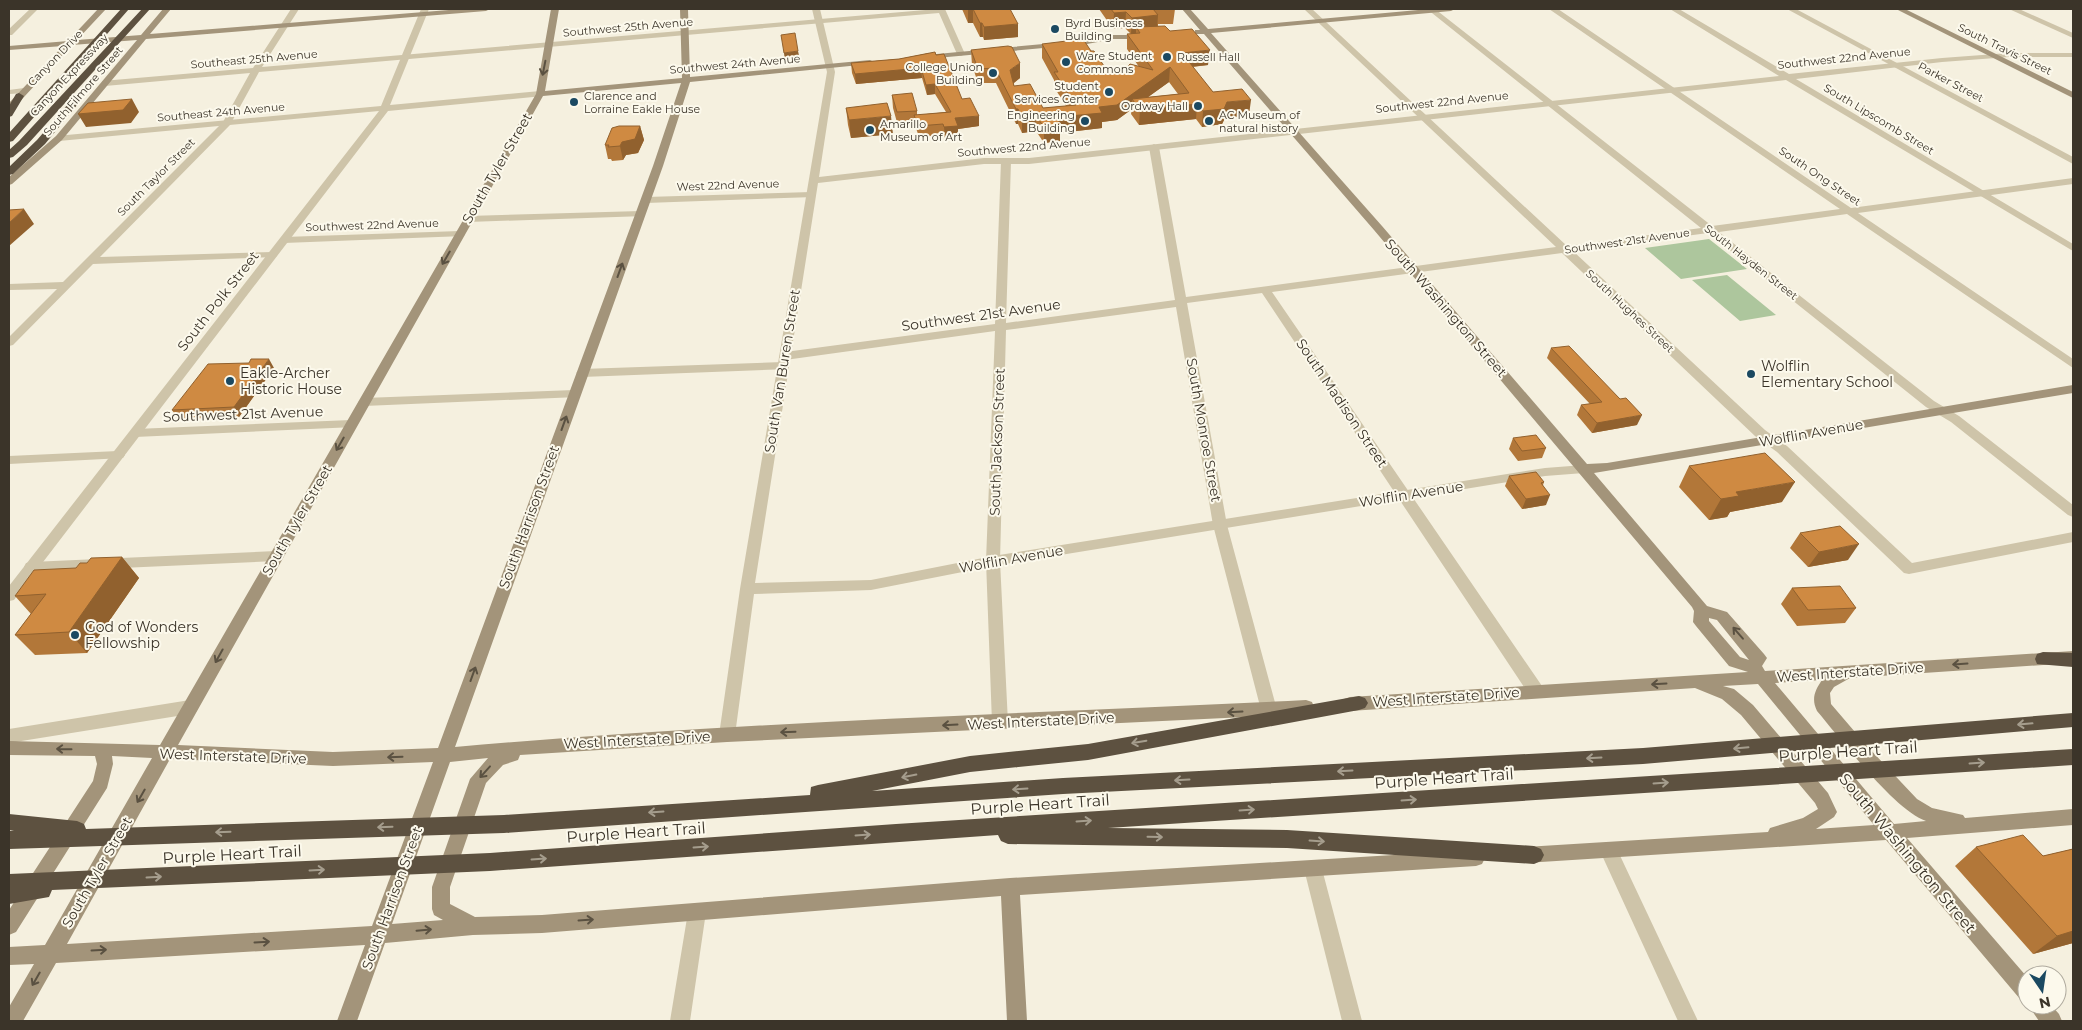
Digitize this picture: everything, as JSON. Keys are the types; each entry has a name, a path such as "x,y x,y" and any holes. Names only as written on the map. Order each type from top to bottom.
{"highway":[{"name":"Canyon Expressway","path":"9,155 23,143 144,11"},
{"name":"Canyon Expressway","path":"9,139 122,12"},
{"path":"9,172 41,142 103,67 102,58"},
{"path":"9,114 22,94"},
{"path":"2043,659 2073,659"},
{"path":"757,805 970,764 1088,752 1359,703"},
{"name":"Purple Heart Trail","path":"12,829 131,835 504,824 757,805 1063,786 1643,756 2073,720"},
{"name":"Purple Heart Trail","path":"9,883 490,862 896,833 2073,757"},
{"path":"896,833 1287,839 1534,855"},
{"path":"9,895 106,879"}],"main road":[{"name":"Canyon Drive","path":"9,108 68,43 102,9"},
{"name":"South Filmore Street","path":"9,182 59,138 167,9"},
{"path":"9,48 285,25 424,11 486,9"},
{"name":"South Tyler Street","path":"12,1021 540,94 555,9"},
{"name":"South Harrison Street","path":"347,1021 646,200 686,80 684,9"},
{"name":"South Washington Street","path":"1186,9 1413,269 1584,469 1702,610 1701,622 1735,662 1756,672 2017,980"},
{"path":"1192,32 1451,9"},
{"name":"South Travis Street","path":"1900,9 2073,94"},
{"path":"86,26 89,32 97,34 139,30 154,25"},
{"path":"919,58 1156,36"},
{"path":"58,54 74,49 118,44 128,46 131,54"},
{"name":"Southwest 24th Avenue","path":"540,94 878,62"},
{"name":"Wolflin Avenue","path":"1584,469 1607,467 2073,389"},
{"name":"West Interstate Drive","path":"9,748 102,749 333,759 444,755 544,746 727,735 1269,710 1692,682 1756,672 1849,672 2043,659"},
{"path":"1849,672 1828,683 1822,692 1823,706 1912,804 1927,814 1942,819 2003,823"},
{"path":"1692,682 1728,694 1746,710 1822,798 1828,812 1808,825 1744,842"},
{"path":"473,926 441,909 441,887 479,779 497,760 544,746"},
{"path":"9,926 101,783 105,764 102,749"},
{"path":"9,956 379,934 473,926 542,924 1010,886 1610,851 2073,817"},
{"path":"1010,886 1017,1021"}],"street":[{"path":"9,33 34,9"},
{"name":"South Taylor Street","path":"9,343 227,123 256,70 295,9"},
{"name":"South Van Buren Street","path":"727,735 747,590 831,72 816,9"},
{"name":"South Hughes Street","path":"1308,9 1760,433 1782,449 1909,569 2073,537"},
{"name":"South Ong Street","path":"1553,9 2073,364"},
{"name":"South Lipscomb Street","path":"1674,9 2073,248"},
{"name":"Parker Street","path":"1791,9 2073,162"},
{"path":"2013,9 2073,36"},
{"path":"941,10 961,54"},
{"name":"Southwest 25th Avenue","path":"406,57 941,10"},
{"name":"South Hayden Street","path":"1432,10 1923,398 1955,419 2073,512"},
{"name":"South Polk Street","path":"9,595 385,108 424,11"},
{"name":"Southwest 22nd Avenue","path":"813,181 984,161 1029,161 1896,65 1994,56 2073,55"},
{"name":"Southeast 25th Avenue","path":"105,84 406,57"},
{"path":"9,92 22,94"},
{"name":"Southwest 24th Avenue","path":"385,108 540,94"},
{"name":"Southeast 24th Avenue","path":"59,138 385,108"},
{"name":"South Monroe Street","path":"1154,147 1220,525 1269,710"},
{"name":"South Jackson Street","path":"1000,723 992,562 1006,162"},
{"name":"Southwest 21st Avenue","path":"582,373 784,361 1265,289 2073,181"},
{"name":"West 22nd Avenue","path":"646,200 811,195"},
{"path":"468,219 640,214"},
{"name":"Southwest 22nd Avenue","path":"284,240 460,234"},
{"path":"90,261 272,255"},
{"path":"9,287 66,285"},
{"name":"South Madison Street","path":"1265,289 1536,691"},
{"path":"364,402 574,394"},
{"name":"Southwest 21st Avenue","path":"135,433 352,424"},
{"path":"9,460 118,456"},
{"name":"Wolflin Avenue","path":"747,590 871,585 992,562 1545,472 1584,469"},
{"path":"31,567 276,556"},
{"path":"9,736 190,707"},
{"path":"1610,851 1688,1021"},
{"path":"1313,869 1352,1021"},
{"path":"680,1021 697,912"}],"green space":[{"path":"1709,239 1747,269 1681,279 1645,248"},
{"path":"1727,275 1776,315 1740,321 1692,280"}],"building":[{"path":"973,9 1010,9 1018,24 984,27"},
{"path":"1111,9 1153,9 1158,15 1132,18 1126,12 1114,13"},
{"path":"1165,26 1170,31 1192,29 1210,50 1182,53 1213,92 1242,89 1251,100 1227,102 1224,109 1203,111 1197,104 1140,110 1132,99 1189,93 1170,67 1117,105 1099,107 1102,113 1058,117 1060,126 1044,127 1036,116 1022,117 995,68 978,69 971,50 1012,47 1020,63 1010,70 1014,86 1030,84 1043,108 1076,105 1054,72 1058,72 1042,44 1083,39 1091,51 1094,51 1110,75 1120,67 1126,68 1130,64 1153,70 1127,34 1140,33 1136,27"},
{"path":"795,33 798,51 784,53 781,35"},
{"path":"935,52 936,55 944,54 962,99 970,98 979,116 955,118 958,126 944,127 943,124 918,126 914,115 951,112 935,84 926,85 921,68 855,74 851,63 899,59"},
{"path":"912,93 917,111 897,112 892,95"},
{"path":"132,99 123,110 78,114 88,103"},
{"path":"887,103 891,116 849,120 846,108"},
{"path":"640,126 635,139 622,142 620,146 608,147 609,145 605,145 612,128"},
{"path":"24,209 9,223 9,210"},
{"path":"1569,346 1620,399 1626,398 1642,415 1597,423 1581,405 1602,402 1551,348"},
{"path":"251,359 269,359 234,407 172,410 208,364 249,363"},
{"path":"1536,435 1546,448 1522,451 1513,438"},
{"path":"1765,453 1795,482 1736,492 1739,496 1721,499 1689,466"},
{"path":"1536,472 1544,482 1541,483 1550,495 1526,499 1509,476"},
{"path":"1840,526 1859,544 1819,552 1800,533"},
{"path":"122,557 69,632 15,635 46,594 15,596 34,570 76,568 80,563 87,563 91,558"},
{"path":"1840,586 1856,608 1808,610 1792,588"},
{"path":"2023,835 2043,856 2073,849 2073,931 2057,936 1976,847"}],"place":[{"name":"Byrd Business Building","path":"1055,29"},
{"name":"Russell Hall","path":"1167,57"},
{"name":"Ware Student Commons","path":"1066,62"},
{"name":"College Union Building","path":"993,73"},
{"name":"Student Services Center","path":"1109,92"},
{"name":"Clarence and Lorraine Eakle House","path":"574,102"},
{"name":"Ordway Hall","path":"1198,106"},
{"name":"Engineering Building","path":"1085,121"},
{"name":"AC Museum of natural history","path":"1209,121"},
{"name":"Amarillo Museum of Art","path":"870,130"},
{"name":"Wolflin Elementary School","path":"1751,374"},
{"name":"Eakle-Archer Historic House","path":"230,381"},
{"name":"God of Wonders Fellowship","path":"75,635"}]}
